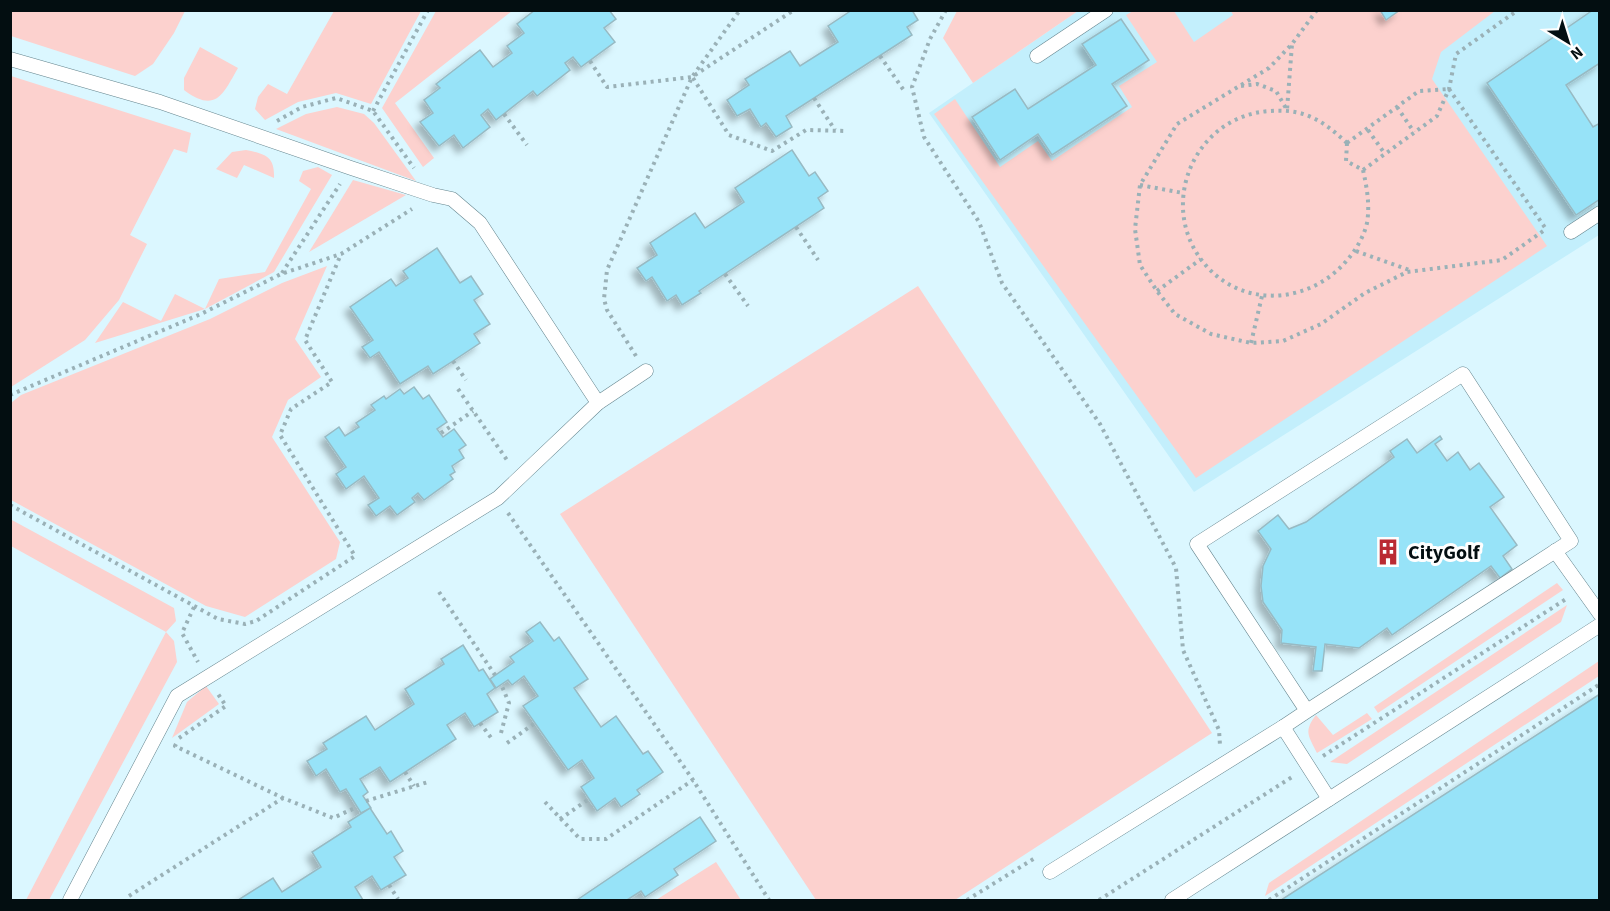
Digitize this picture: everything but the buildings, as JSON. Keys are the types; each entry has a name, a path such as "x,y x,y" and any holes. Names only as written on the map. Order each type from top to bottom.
{"lane":[{"path":"1037,56 1106,10"},
{"path":"10,59 160,102 351,168 452,199 480,223 598,403"},
{"path":"1571,232 1599,213"},
{"path":"70,900 177,696 498,498 598,403 646,372"},
{"path":"1050,872 1283,727 1571,540 1463,374 1197,543 1307,711"},
{"path":"1555,551 1599,614"},
{"path":"1172,900 1599,625"},
{"path":"1283,727 1329,799"}],"path":[{"path":"373,111 428,10"},
{"path":"646,372 608,310 604,299 607,270 692,77 740,10"},
{"path":"590,61 607,87 692,77 794,10"},
{"path":"946,10 930,39 912,87 924,137 979,222 1002,283 1100,424 1176,568 1183,650 1219,730 1221,766"},
{"path":"1317,10 1292,44 1269,68 1177,124 1140,185 1134,229 1140,265 1176,314 1210,334 1251,343 1283,341 1322,324 1365,293 1407,272 1502,260 1546,229 1571,232"},
{"path":"1363,170 1437,116 1449,89 1456,54 1518,10"},
{"path":"1287,110 1292,44"},
{"path":"880,56 905,92"},
{"path":"692,77 729,135 771,151 806,130 846,131"},
{"path":"1239,87 1257,84 1276,91 1287,110"},
{"path":"1347,143 1419,91 1449,89"},
{"path":"1449,89 1546,229"},
{"path":"10,395 201,314 281,274 341,254 433,195 373,111 336,98 302,107 254,134"},
{"path":"814,98 835,131"},
{"path":"1396,107 1414,132"},
{"path":"1287,110 1310,116 1330,127 1347,143 1346,161 1363,170 1369,197 1366,225 1356,250 1338,272 1316,287 1290,296 1262,296 1239,289 1224,280 1201,259 1189,239 1183,217 1183,193 1191,165 1207,140 1230,122 1257,112 1287,110"},
{"path":"504,114 527,145"},
{"path":"1367,130 1384,154"},
{"path":"281,274 351,168"},
{"path":"1140,185 1183,193"},
{"path":"796,227 818,260"},
{"path":"1356,250 1413,271"},
{"path":"10,505 194,607 218,619 245,624 256,621 355,556 280,435 291,409 332,382 305,340 341,254"},
{"path":"1157,291 1201,259"},
{"path":"725,274 748,306"},
{"path":"1251,343 1262,296"},
{"path":"453,361 466,380"},
{"path":"458,389 520,478"},
{"path":"441,433 473,411"},
{"path":"508,513 693,780 769,900"},
{"path":"1099,900 1583,588"},
{"path":"439,592 495,675"},
{"path":"182,633 194,607"},
{"path":"501,684 509,703 501,733"},
{"path":"1269,900 1599,684"},
{"path":"226,706 178,738 175,746 284,798 333,818 357,807"},
{"path":"480,723 492,739"},
{"path":"507,743 535,723"},
{"path":"405,772 414,786"},
{"path":"545,802 580,839 606,839 693,780"},
{"path":"366,801 428,782"},
{"path":"129,896 284,798"},
{"path":"560,819 589,799"},
{"path":"967,900 1038,856 1050,872"},
{"path":"389,885 398,899"}],"shaded area":[{"path":"11,10 185,11 174,33 153,64 135,76 11,36"},
{"path":"957,10 1078,11 973,83 943,38"},
{"path":"334,11 421,11 371,104 336,93 298,102 265,120 255,109 258,97 268,84 287,94"},
{"path":"436,11 512,11 395,103 434,158 423,167 382,108"},
{"path":"1078,11 1599,11 1599,235 1194,492 929,113"},
{"path":"1133,11 1174,11 1194,42 1233,15 1231,11 1495,11 1441,52 1432,79 1547,246 1196,478 934,114 955,99 1000,167 1038,141 1052,161 1132,107 1119,86 1157,62 1126,15"},
{"path":"200,47 238,68 223,93 211,100 195,97 184,90 184,78"},
{"path":"11,76 191,133 187,153 174,149 130,235 147,244 119,300 85,340 11,387"},
{"path":"337,107 364,114 374,123 416,181 276,129 306,114"},
{"path":"246,150 268,157 273,165 274,178 244,165 237,178 216,169 232,152"},
{"path":"318,167 332,175 274,272 205,309 219,279 265,272 311,189 299,181 303,171"},
{"path":"353,180 406,195 309,252"},
{"path":"327,266 295,339 321,377 288,400 272,437 340,542 336,559 245,617 206,606 11,500 11,403 21,395 210,319 282,283"},
{"path":"918,286 1212,733 955,900 816,900 560,514"},
{"path":"175,294 205,309 95,343 123,302 161,321"},
{"path":"10,519 174,608 176,621 166,632 11,546"},
{"path":"1557,583 1563,590 1378,713 1374,707"},
{"path":"1567,605 1561,622 1347,764 1330,762"},
{"path":"166,632 174,641 177,662 49,900 26,900"},
{"path":"1599,661 1599,676 1265,896 1269,883"},
{"path":"206,686 219,704 172,738 187,702"},
{"path":"1367,713 1372,719 1317,753 1308,730 1316,715 1333,735"},
{"path":"716,862 741,900 656,900"}],"place":[{"name":"CityGolf","path":"1388,552"}]}
